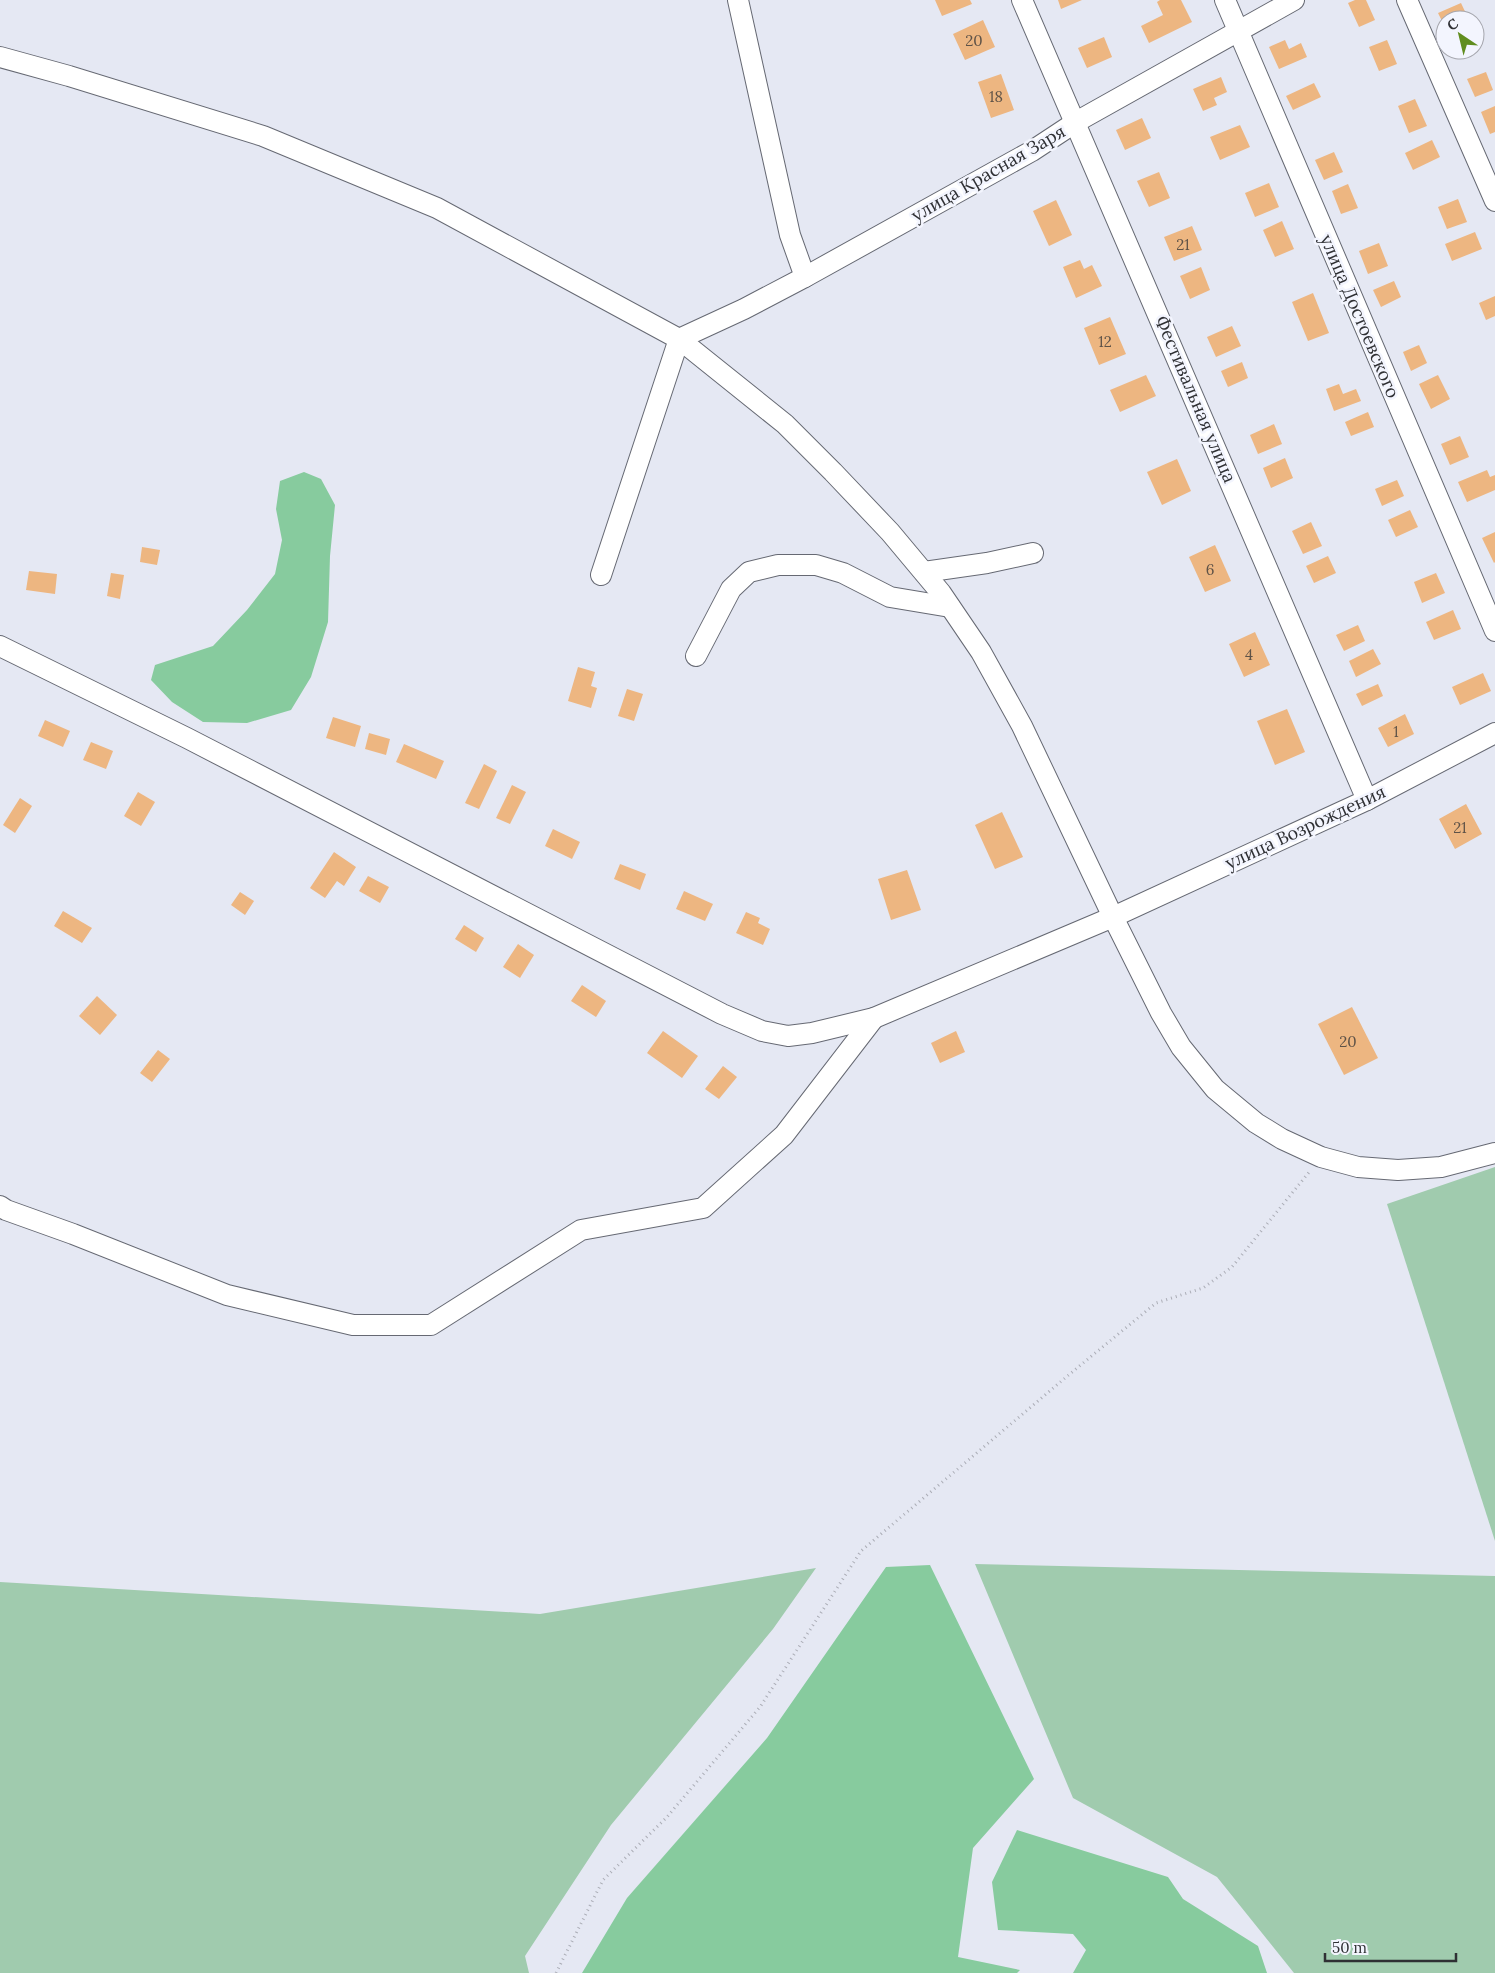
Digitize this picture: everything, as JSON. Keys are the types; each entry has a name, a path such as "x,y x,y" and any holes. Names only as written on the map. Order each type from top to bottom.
{"street":[{"path":"738,0 790,235 805,277"},
{"name":"Фестивальная улица","path":"1022,0 1367,800"},
{"name":"улица Достоевского","path":"1225,0 1495,631"},
{"name":"улица Красная Заря","path":"679,339 744,309 805,277 1032,151 1076,122 1294,0"},
{"path":"1407,0 1495,201"},
{"path":"0,57 69,76 263,136 437,208 679,339 792,431 834,472 924,572 950,607 981,652 1022,726 1161,1013 1181,1047 1215,1088 1256,1123 1282,1139 1321,1156 1358,1167 1398,1170 1441,1167 1495,1153"},
{"path":"601,575 679,339"},
{"path":"924,572 987,563 1033,553"},
{"path":"696,656 731,589 749,572 778,565 816,565 843,573 890,598 950,607"},
{"name":"улица Возрождения","path":"0,646 187,738 722,1014 762,1031 788,1036 812,1033 874,1018 1113,917 1367,800 1495,732"},
{"path":"0,1206 6,1210 73,1234 227,1295 353,1325 431,1325 581,1230 704,1208 784,1135 874,1018"}],"path":[{"path":"556,1973 603,1880 668,1817 760,1707 861,1551 1156,1303 1203,1288 1232,1266 1321,1156"}],"green space":[{"path":"304,472 321,479 335,505 330,556 328,622 311,677 291,710 247,723 203,722 172,702 151,680 155,665 213,646 247,610 275,574 282,540 276,509 280,481"},
{"path":"1495,1167 1495,1541 1387,1204"},
{"path":"975,1564 1495,1576 1495,1973 1294,1973 1217,1877 1073,1798"},
{"path":"930,1565 1034,1779 973,1848 958,1957 1020,1970 1017,1973 582,1973 627,1898 767,1738 886,1567"},
{"path":"816,1568 773,1629 611,1825 525,1956 529,1973 0,1973 0,1582 540,1614"},
{"path":"1017,1830 1168,1877 1183,1899 1258,1946 1267,1973 1073,1973 1086,1950 1073,1934 998,1930 992,1882"}],"building":[{"path":"935,0 970,0 972,4 942,16"},
{"path":"1058,0 1082,0 1061,9"},
{"path":"1160,0 1181,0 1192,22 1149,43 1141,26 1163,15 1157,2"},
{"path":"1355,0 1366,0 1375,20 1359,27 1348,3"},
{"path":"1461,3 1464,10 1445,10"},
{"path":"983,20 995,47 965,60 953,34"},
{"path":"1104,37 1112,57 1087,68 1078,48"},
{"path":"1285,40 1289,49 1301,43 1307,57 1279,69 1269,47"},
{"path":"1387,40 1397,64 1379,71 1369,47"},
{"path":"1486,72 1493,90 1475,97 1467,79"},
{"path":"1001,74 1014,110 991,118 978,82"},
{"path":"1221,77 1227,92 1214,98 1217,105 1203,111 1193,89"},
{"path":"1314,83 1321,97 1293,110 1286,96"},
{"path":"1415,99 1427,126 1409,133 1398,106"},
{"path":"1495,106 1495,132 1490,134 1481,112"},
{"path":"1142,118 1151,138 1125,150 1116,130"},
{"path":"1240,125 1250,147 1220,160 1210,137"},
{"path":"1432,140 1440,157 1413,170 1405,153"},
{"path":"1334,152 1343,172 1324,180 1315,160"},
{"path":"1159,172 1170,198 1149,207 1137,181"},
{"path":"1269,183 1279,207 1255,217 1245,193"},
{"path":"1348,184 1358,208 1341,214 1332,191"},
{"path":"1458,199 1467,222 1447,229 1438,207"},
{"path":"1056,200 1072,235 1049,246 1033,211"},
{"path":"1282,221 1294,249 1275,257 1263,230"},
{"path":"1192,226 1202,250 1174,261 1164,237"},
{"path":"1475,232 1482,249 1452,261 1445,244"},
{"path":"1379,243 1388,266 1368,274 1359,251"},
{"path":"1080,260 1084,269 1092,265 1102,286 1076,298 1063,267"},
{"path":"1201,267 1210,290 1190,299 1180,276"},
{"path":"1394,281 1401,297 1381,307 1373,290"},
{"path":"1313,293 1329,333 1308,341 1292,302"},
{"path":"1495,296 1495,316 1486,320 1479,303"},
{"path":"1110,317 1126,354 1099,365 1084,328"},
{"path":"1232,326 1241,346 1216,357 1207,337"},
{"path":"1419,345 1427,363 1411,371 1403,352"},
{"path":"1242,362 1248,378 1228,387 1221,371"},
{"path":"1146,375 1156,396 1120,412 1110,390"},
{"path":"1438,375 1450,399 1431,409 1419,384"},
{"path":"1339,384 1343,394 1356,389 1361,401 1334,411 1326,389"},
{"path":"1368,412 1374,427 1351,436 1345,422"},
{"path":"1274,424 1282,444 1258,454 1250,435"},
{"path":"1460,436 1469,457 1450,465 1441,444"},
{"path":"1285,458 1293,478 1271,488 1263,468"},
{"path":"1177,459 1191,491 1162,505 1147,472"},
{"path":"1487,470 1490,477 1495,475 1495,490 1467,502 1458,482"},
{"path":"1397,480 1404,496 1382,506 1375,489"},
{"path":"1410,510 1418,527 1396,537 1388,520"},
{"path":"1311,522 1322,546 1303,554 1292,531"},
{"path":"1495,532 1495,562 1494,563 1482,538"},
{"path":"1215,545 1231,581 1205,592 1189,557"},
{"path":"142,547 160,550 157,565 140,562"},
{"path":"1328,556 1336,573 1314,583 1306,566"},
{"path":"29,571 57,574 55,594 26,590"},
{"path":"111,573 124,575 120,599 107,596"},
{"path":"1436,573 1445,593 1422,603 1414,582"},
{"path":"1453,610 1461,629 1434,640 1426,622"},
{"path":"1358,625 1365,641 1344,651 1336,635"},
{"path":"1255,632 1270,665 1244,677 1229,644"},
{"path":"1373,649 1381,664 1356,677 1349,661"},
{"path":"578,667 595,672 591,686 597,688 591,708 568,701"},
{"path":"1483,673 1491,691 1460,705 1452,687"},
{"path":"1378,684 1383,696 1362,706 1356,694"},
{"path":"627,689 643,694 634,721 618,716"},
{"path":"1287,709 1305,752 1275,765 1257,721"},
{"path":"1405,714 1414,734 1388,747 1378,728"},
{"path":"333,717 361,726 355,747 326,738"},
{"path":"45,720 70,731 63,747 38,736"},
{"path":"369,733 390,739 386,755 365,749"},
{"path":"91,742 113,751 106,769 83,760"},
{"path":"404,744 444,761 436,779 396,762"},
{"path":"484,764 497,771 479,809 465,803"},
{"path":"512,785 526,792 510,824 496,818"},
{"path":"138,792 155,802 141,826 124,816"},
{"path":"20,798 32,806 15,833 3,825"},
{"path":"1466,804 1482,834 1455,849 1439,819"},
{"path":"1002,812 1023,857 995,869 975,825"},
{"path":"553,829 580,842 572,859 545,846"},
{"path":"334,852 356,867 344,886 337,881 325,898 310,888"},
{"path":"620,864 646,874 640,890 614,879"},
{"path":"907,870 921,910 891,920 878,879"},
{"path":"368,876 389,887 380,903 359,891"},
{"path":"684,891 713,904 705,921 676,909"},
{"path":"240,892 254,901 245,915 231,905"},
{"path":"63,911 92,928 82,943 54,926"},
{"path":"746,912 760,918 758,923 770,929 763,945 736,933"},
{"path":"464,925 484,938 476,952 455,939"},
{"path":"518,944 534,955 520,978 503,967"},
{"path":"582,985 606,1001 596,1017 571,1001"},
{"path":"97,996 117,1015 100,1035 79,1016"},
{"path":"1352,1007 1378,1058 1344,1075 1318,1024"},
{"path":"663,1031 698,1056 682,1078 647,1053"},
{"path":"956,1031 965,1052 940,1063 931,1043"},
{"path":"158,1050 170,1059 152,1082 140,1073"},
{"path":"723,1066 737,1077 719,1099 705,1089"}]}
